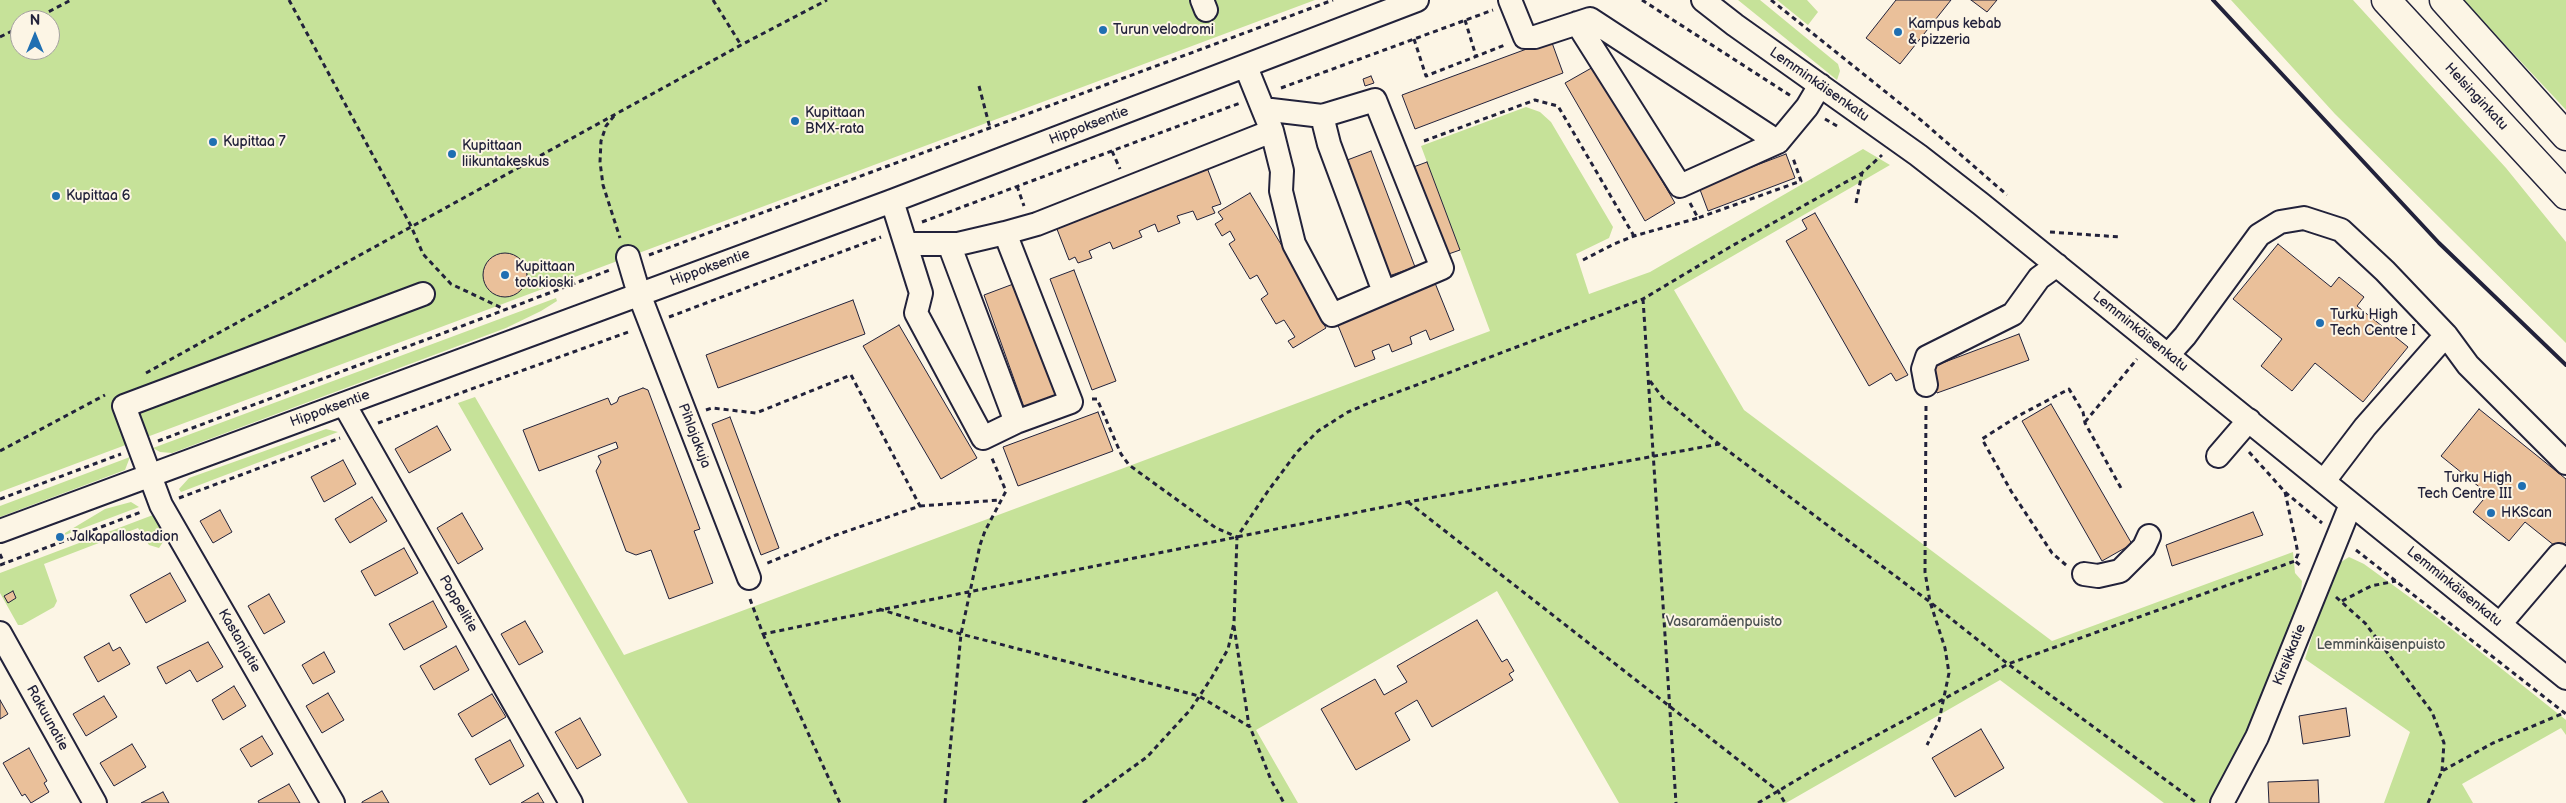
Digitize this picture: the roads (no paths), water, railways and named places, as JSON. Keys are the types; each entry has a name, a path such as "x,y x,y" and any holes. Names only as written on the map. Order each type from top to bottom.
{"highway":[{"name":"Helsinginkatu","path":"2386,0 2566,195"},
{"path":"2444,0 2566,136"}],"street":[{"name":"Hippoksentie","path":"0,531 892,201 1417,0"},
{"name":"Lemminkäisenkatu","path":"1703,0 1735,25 1918,155 2058,265 2168,355 2242,428 2324,481 2500,624 2563,668"},
{"path":"1510,2 1525,37 1534,37 1590,19 1781,138"},
{"path":"1577,23 1680,186 1781,138 1807,106 1820,85"},
{"path":"1246,66 1272,131 1282,171 1281,191 1294,244 1332,315 1442,268 1375,100 1322,116 1261,103"},
{"path":"1322,116 1329,144 1384,292"},
{"path":"904,237 958,244 1037,224 1272,131"},
{"path":"892,201 921,293 916,313 983,438 1016,422 1071,402 1005,233"},
{"path":"2168,355 2185,336 2197,301 2238,250 2280,222 2304,218 2342,230 2385,271 2446,335 2468,365 2566,463"},
{"path":"949,244 1016,422"},
{"name":"Pihlajakuja","path":"629,260 639,294 747,574"},
{"path":"1926,385 1923,369 1927,357 2012,314 2039,278 2058,265"},
{"name":"Kastanjatie","path":"333,803 161,505 124,406 423,294"},
{"path":"2324,481 2366,427 2446,335"},
{"name":"Poppelitie","path":"344,404 571,803"},
{"path":"2218,456 2242,428"},
{"name":"Kirsikkatie","path":"2222,803 2257,737 2352,504"},
{"path":"2084,574 2098,576 2120,571 2144,547 2149,536"},
{"path":"2500,624 2559,555"},
{"name":"Rakuunatie","path":"0,633 95,803"}],"railway":[{"path":"2213,0 2439,243 2566,365"}],"place":[{"name":"Turun velodromi","path":"1103,30"},
{"name":"Kampus kebab & pizzeria","path":"1898,32"},
{"name":"Kupittaan BMX-rata","path":"795,121"},
{"name":"Kupittaa 7","path":"213,142"},
{"name":"Kupittaan liikuntakeskus","path":"452,154"},
{"name":"Kupittaa 6","path":"56,196"},
{"name":"Kupittaan totokioski","path":"505,275"},
{"name":"Turku High Tech Centre I","path":"2320,323"},
{"name":"Turku High Tech Centre III","path":"2522,486"},
{"name":"HKScan","path":"2491,513"},
{"name":"Jalkapallostadion","path":"60,537"}],"park label":[{"name":"Vasaramäenpuisto","path":"1724,622"},
{"name":"Lemminkäisenpuisto","path":"2381,645"}]}
